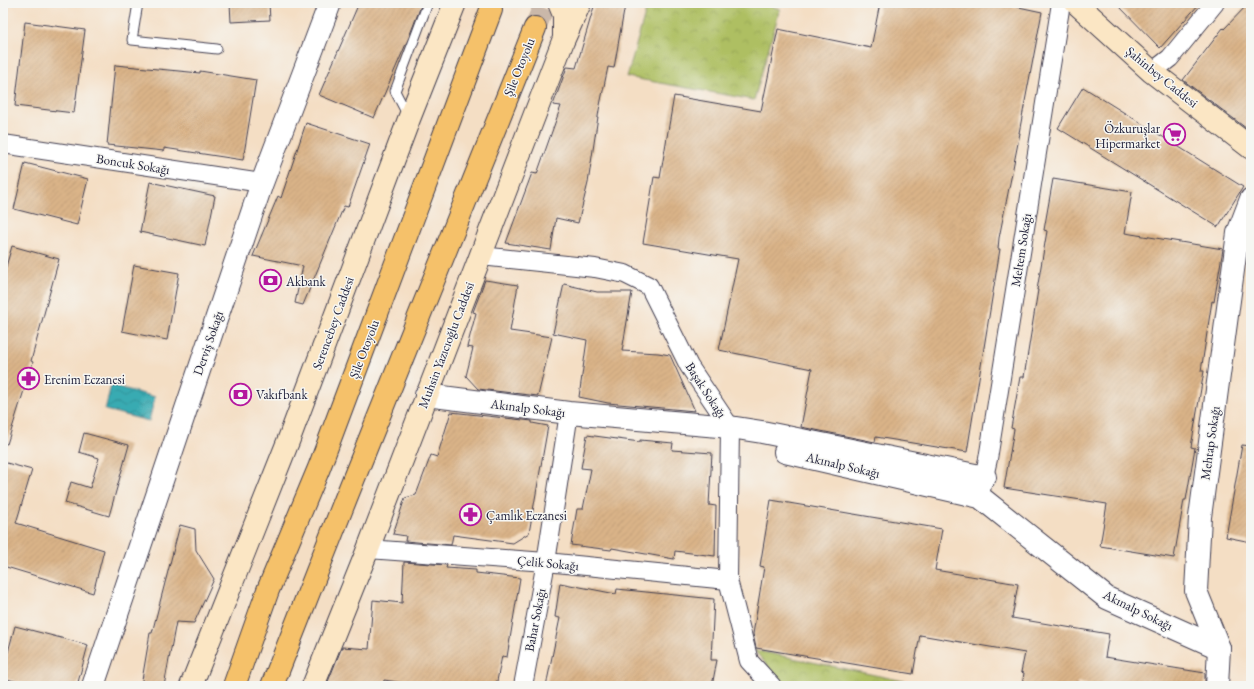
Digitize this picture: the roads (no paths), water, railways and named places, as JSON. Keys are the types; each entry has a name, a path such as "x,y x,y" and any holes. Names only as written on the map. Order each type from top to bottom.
{"highway":[{"name":"Şile Otoyolu","path":"234,686 268,590 319,468 491,10"},
{"name":"Şile Otoyolu","path":"272,686 535,28"},
{"path":"218,686 268,590"}],"main road":[{"name":"Serencebey Caddesi","path":"191,686 290,439 409,118 455,3"},
{"path":"559,3 564,15 563,42"},
{"name":"Muhsin Yazıcıoğlu Caddesi","path":"313,686 368,549 563,42 580,3"},
{"name":"Şahinbey Caddesi","path":"1076,3 1152,72 1251,148"}],"street":[{"name":"Derviş Sokağı","path":"93,686 262,183 330,3"},
{"name":"Meltem Sokağı","path":"982,487 1062,3"},
{"path":"1152,72 1170,58 1215,3"},
{"name":"Boncuk Sokağı","path":"3,144 262,183"},
{"name":"Mehtap Sokağı","path":"1217,686 1219,648 1196,591 1200,517 1238,233 1251,199"},
{"name":"Başak Sokağı","path":"481,256 595,268 625,274 649,286 689,366 730,428 728,580 749,661 772,686"},
{"name":"Akınalp Sokağı","path":"426,395 569,413 730,428 751,444 982,487 1107,598 1219,648"},
{"name":"Bahar Sokağı","path":"523,686 546,562 569,413"},
{"name":"Çelik Sokağı","path":"368,549 546,562 728,580"}],"lane":[{"path":"138,3 132,40 217,49"},
{"path":"409,118 395,90 428,3"}],"water":[{"path":"111,385 155,397 149,421 105,410"}],"tunnel":[{"path":"535,28 545,3"}],"place":[{"name":"Özkuruşlar Hipermarket","path":"1175,135"},
{"name":"Akbank","path":"271,281"},
{"name":"Erenim Eczanesi","path":"28,379"},
{"name":"Vakıfbank","path":"241,394"},
{"name":"Çamlık Eczanesi","path":"470,515"}]}
